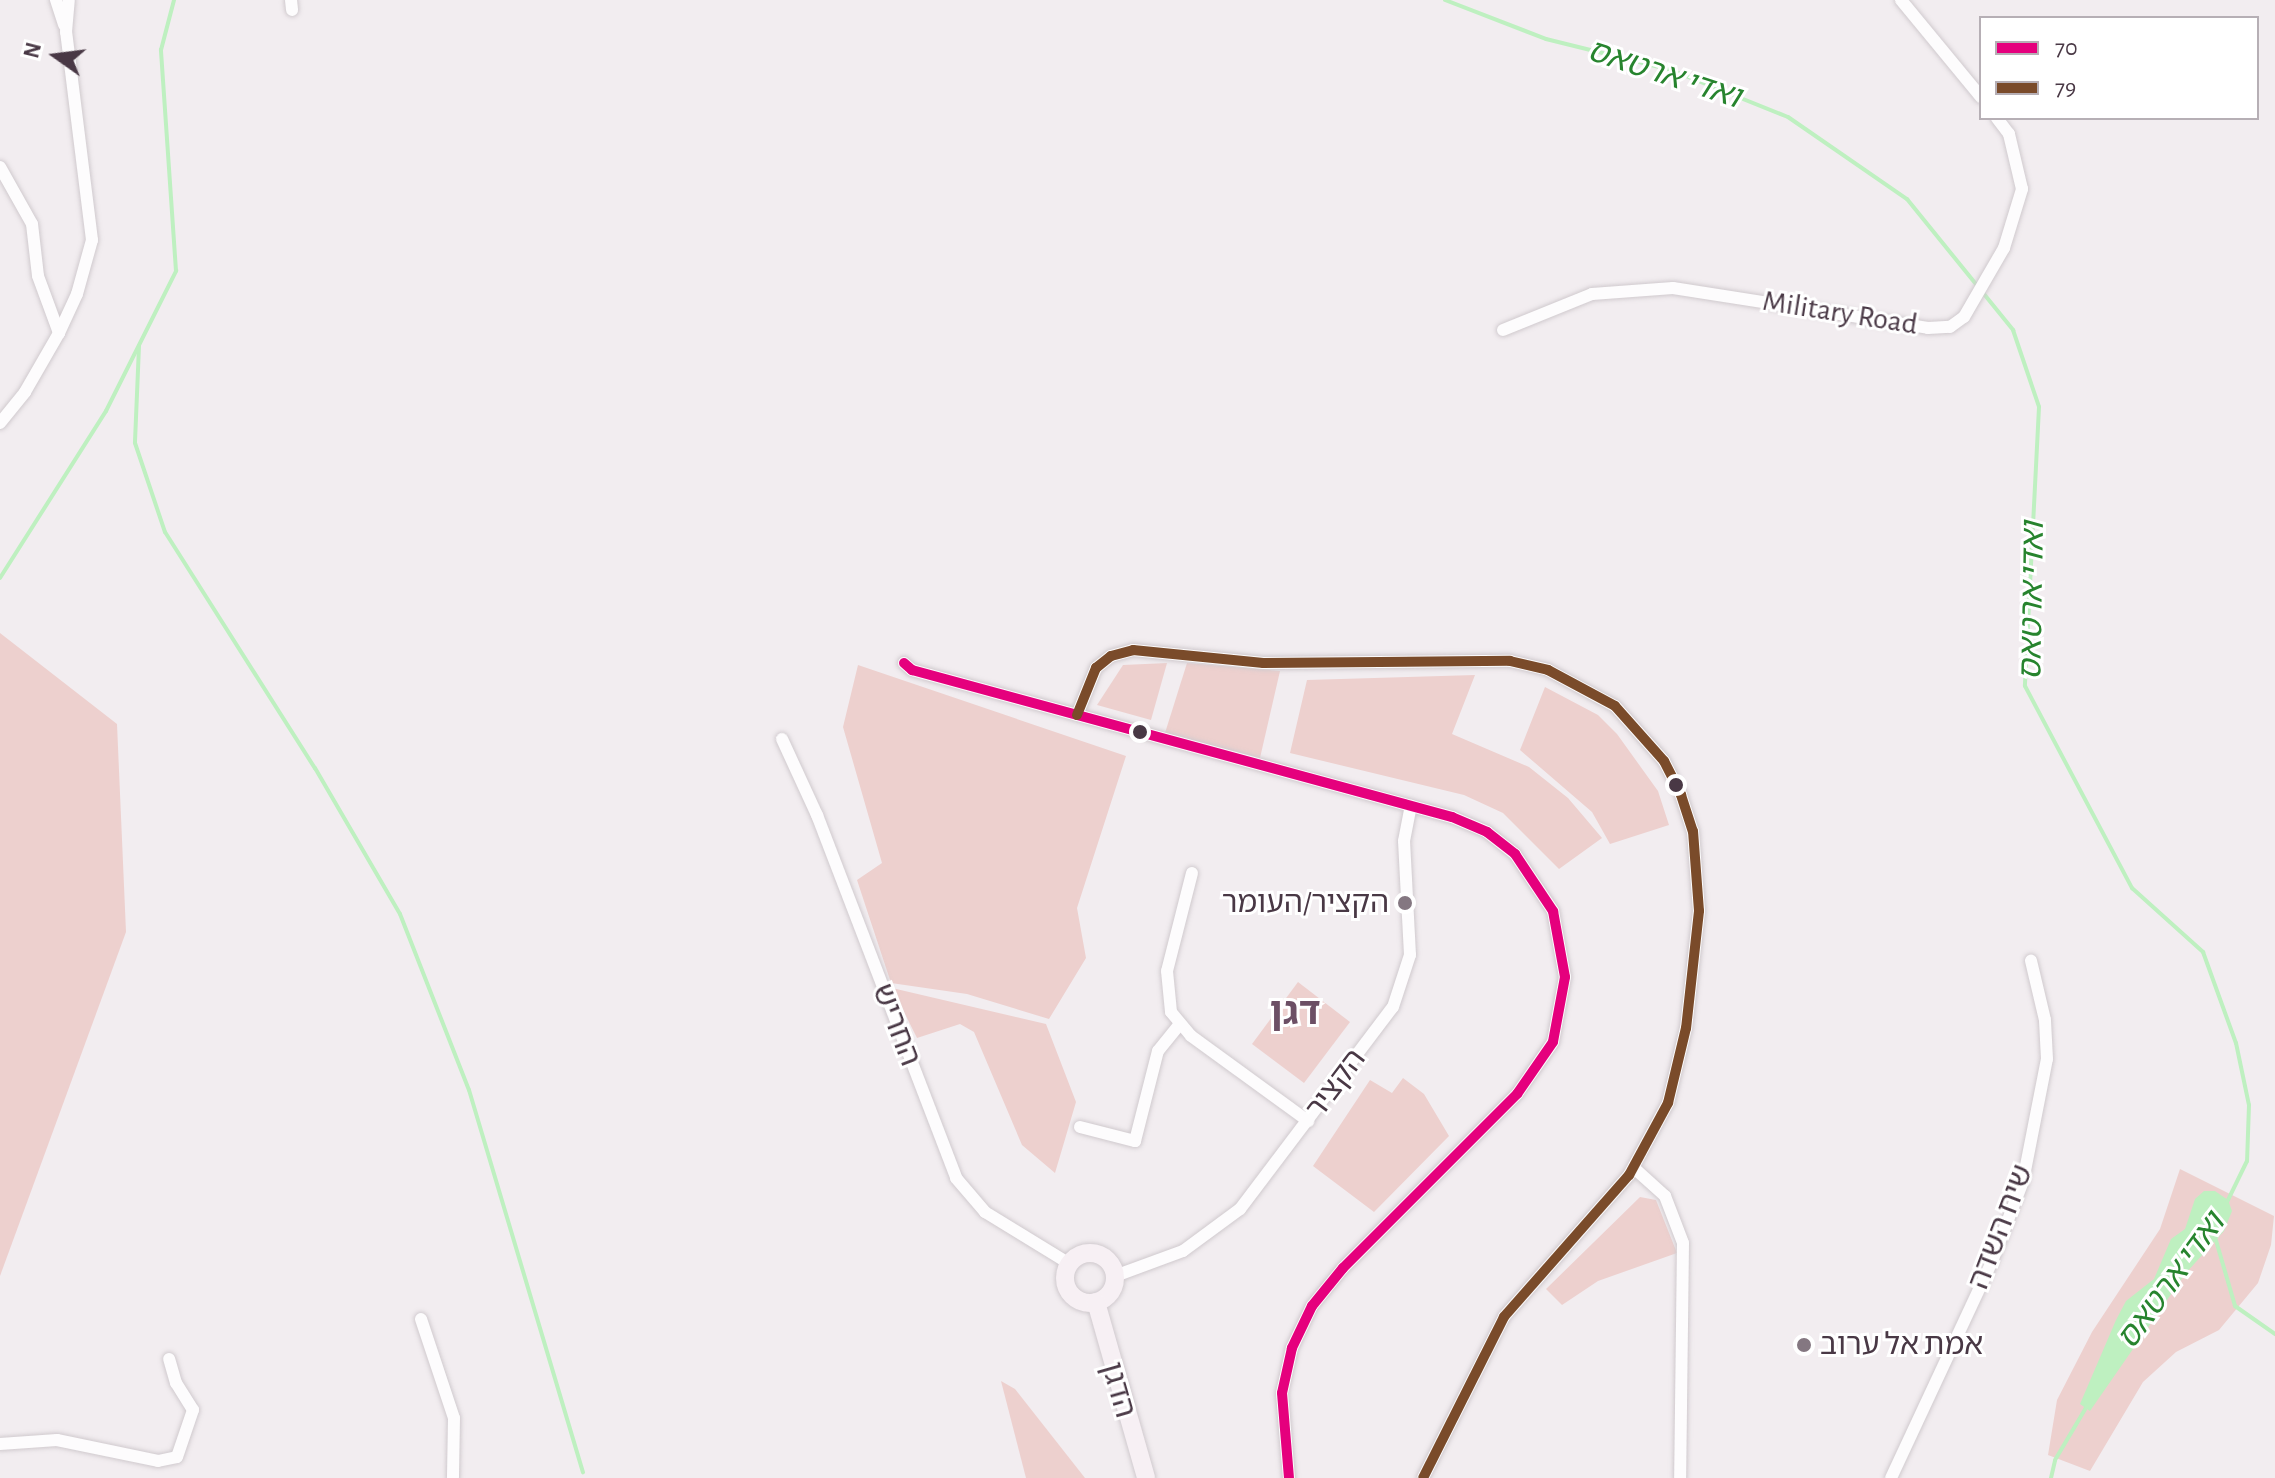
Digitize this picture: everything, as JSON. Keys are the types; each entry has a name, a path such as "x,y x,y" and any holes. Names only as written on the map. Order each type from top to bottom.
{"street":[{"path":"0,423 25,392 59,333 77,294 92,240 66,32 56,0"},
{"path":"66,32 69,0"},
{"path":"1901,0 1979,95"},
{"name":"Military Road","path":"1503,330 1592,294 1673,288 1950,327 1964,317 2004,248 2022,189 2009,134 1998,120"},
{"path":"0,167 32,224 38,276 59,333"},
{"path":"1077,715 1096,668 1111,656 1133,650 1281,663 1510,661 1548,670 1615,706 1657,751 1681,795 1699,870 1699,911 1681,1056 1660,1123 1634,1168 1509,1309 1423,1478"},
{"path":"904,663 912,670 1411,806 1487,832 1515,854 1537,881 1562,943 1562,1010 1538,1070 1312,1306 1292,1348 1282,1393 1289,1478"},
{"name":"החריש","path":"782,739 817,815 952,1170 985,1212 1070,1264"},
{"name":"הקציר","path":"1115,1276 1167,1259 1214,1232 1251,1197 1403,986 1410,955 1404,841 1411,806"},
{"path":"1192,873 1166,981 1168,1005 1179,1025 1308,1121"},
{"name":"שיח השדה","path":"1891,1478 1995,1256 2023,1181 2047,1059 2045,1020 2031,961"},
{"path":"1080,1127 1135,1141 1158,1051 1179,1025"},
{"path":"1634,1168 1665,1196 1683,1243 1680,1478"},
{"path":"1096,1254 1109,1262 1115,1276 1109,1294 1096,1302 1071,1293 1066,1280 1070,1264 1081,1255 1096,1254"},
{"name":"הדגן","path":"1096,1302 1146,1478"},
{"path":"421,1319 454,1418 453,1478"},
{"path":"0,1444 57,1440 158,1461 177,1457 193,1410 176,1383 169,1359"}],"shaded area":[{"path":"0,633 117,724 126,932 0,1276"},
{"path":"1167,663 1151,720 1097,705 1123,665"},
{"path":"1187,663 1280,671 1260,758 1165,733"},
{"path":"858,665 1126,756 1077,908 1086,958 1049,1019 967,994 891,983 857,880 882,863 843,727"},
{"path":"1475,675 1452,734 1529,767 1568,798 1602,838 1559,869 1503,813 1464,795 1290,753 1307,680"},
{"path":"1545,687 1598,715 1617,734 1658,791 1669,825 1610,844 1592,812 1520,750"},
{"path":"1298,982 1350,1022 1304,1083 1252,1044"},
{"path":"892,988 1046,1024 1076,1102 1055,1173 1022,1145 974,1032 960,1024 917,1038"},
{"path":"1403,1078 1424,1094 1449,1136 1374,1212 1313,1166 1370,1080 1392,1093"},
{"path":"2180,1169 2274,1216 2271,1245 2258,1283 2219,1330 2176,1352 2143,1382 2090,1471 2048,1455 2057,1400 2092,1332 2160,1229"},
{"path":"1640,1197 1656,1200 1677,1253 1598,1281 1562,1305 1546,1289"},
{"path":"1001,1381 1015,1389 1085,1478 1026,1478"}],"water":[{"path":"2204,1191 2215,1191 2228,1200 2232,1211 2224,1231 2185,1274 2090,1411 2080,1404 2116,1320 2126,1301 2154,1279 2171,1239 2185,1229 2195,1199"}],"waterway":[{"path":"0,578 106,411 176,271 161,50 174,0"},
{"name":"ואדי ארטאס","path":"1445,0 1546,39 1671,70 1788,117 1907,199 2013,330 2039,407 2025,686 2132,888 2203,952 2236,1043 2249,1105 2247,1161 2227,1202"},
{"path":"139,346 135,443 165,532 315,768 400,914 469,1090 583,1472"},
{"path":"2215,1237 2235,1306 2275,1334"},
{"name":"ואדי ארטאס","path":"2051,1478 2055,1460 2087,1406"}],"transit line":[{"name":"79","path":"1077,715 1096,668 1111,656 1133,650 1263,663 1510,661 1548,670 1615,706 1664,761 1681,795 1693,831 1699,911 1686,1028 1668,1103 1629,1175 1504,1317 1423,1478"},
{"name":"70","path":"904,663 912,670 1452,817 1487,832 1515,854 1553,911 1565,977 1553,1042 1517,1094 1343,1268 1312,1306 1292,1348 1282,1393 1289,1478"}],"place":[{"name":"הקציר/העומר","path":"1405,903"},
{"name":"אמת אל ערוב","path":"1804,1345"}],"district":[{"name":"דגן","path":"1295,1014"}]}
